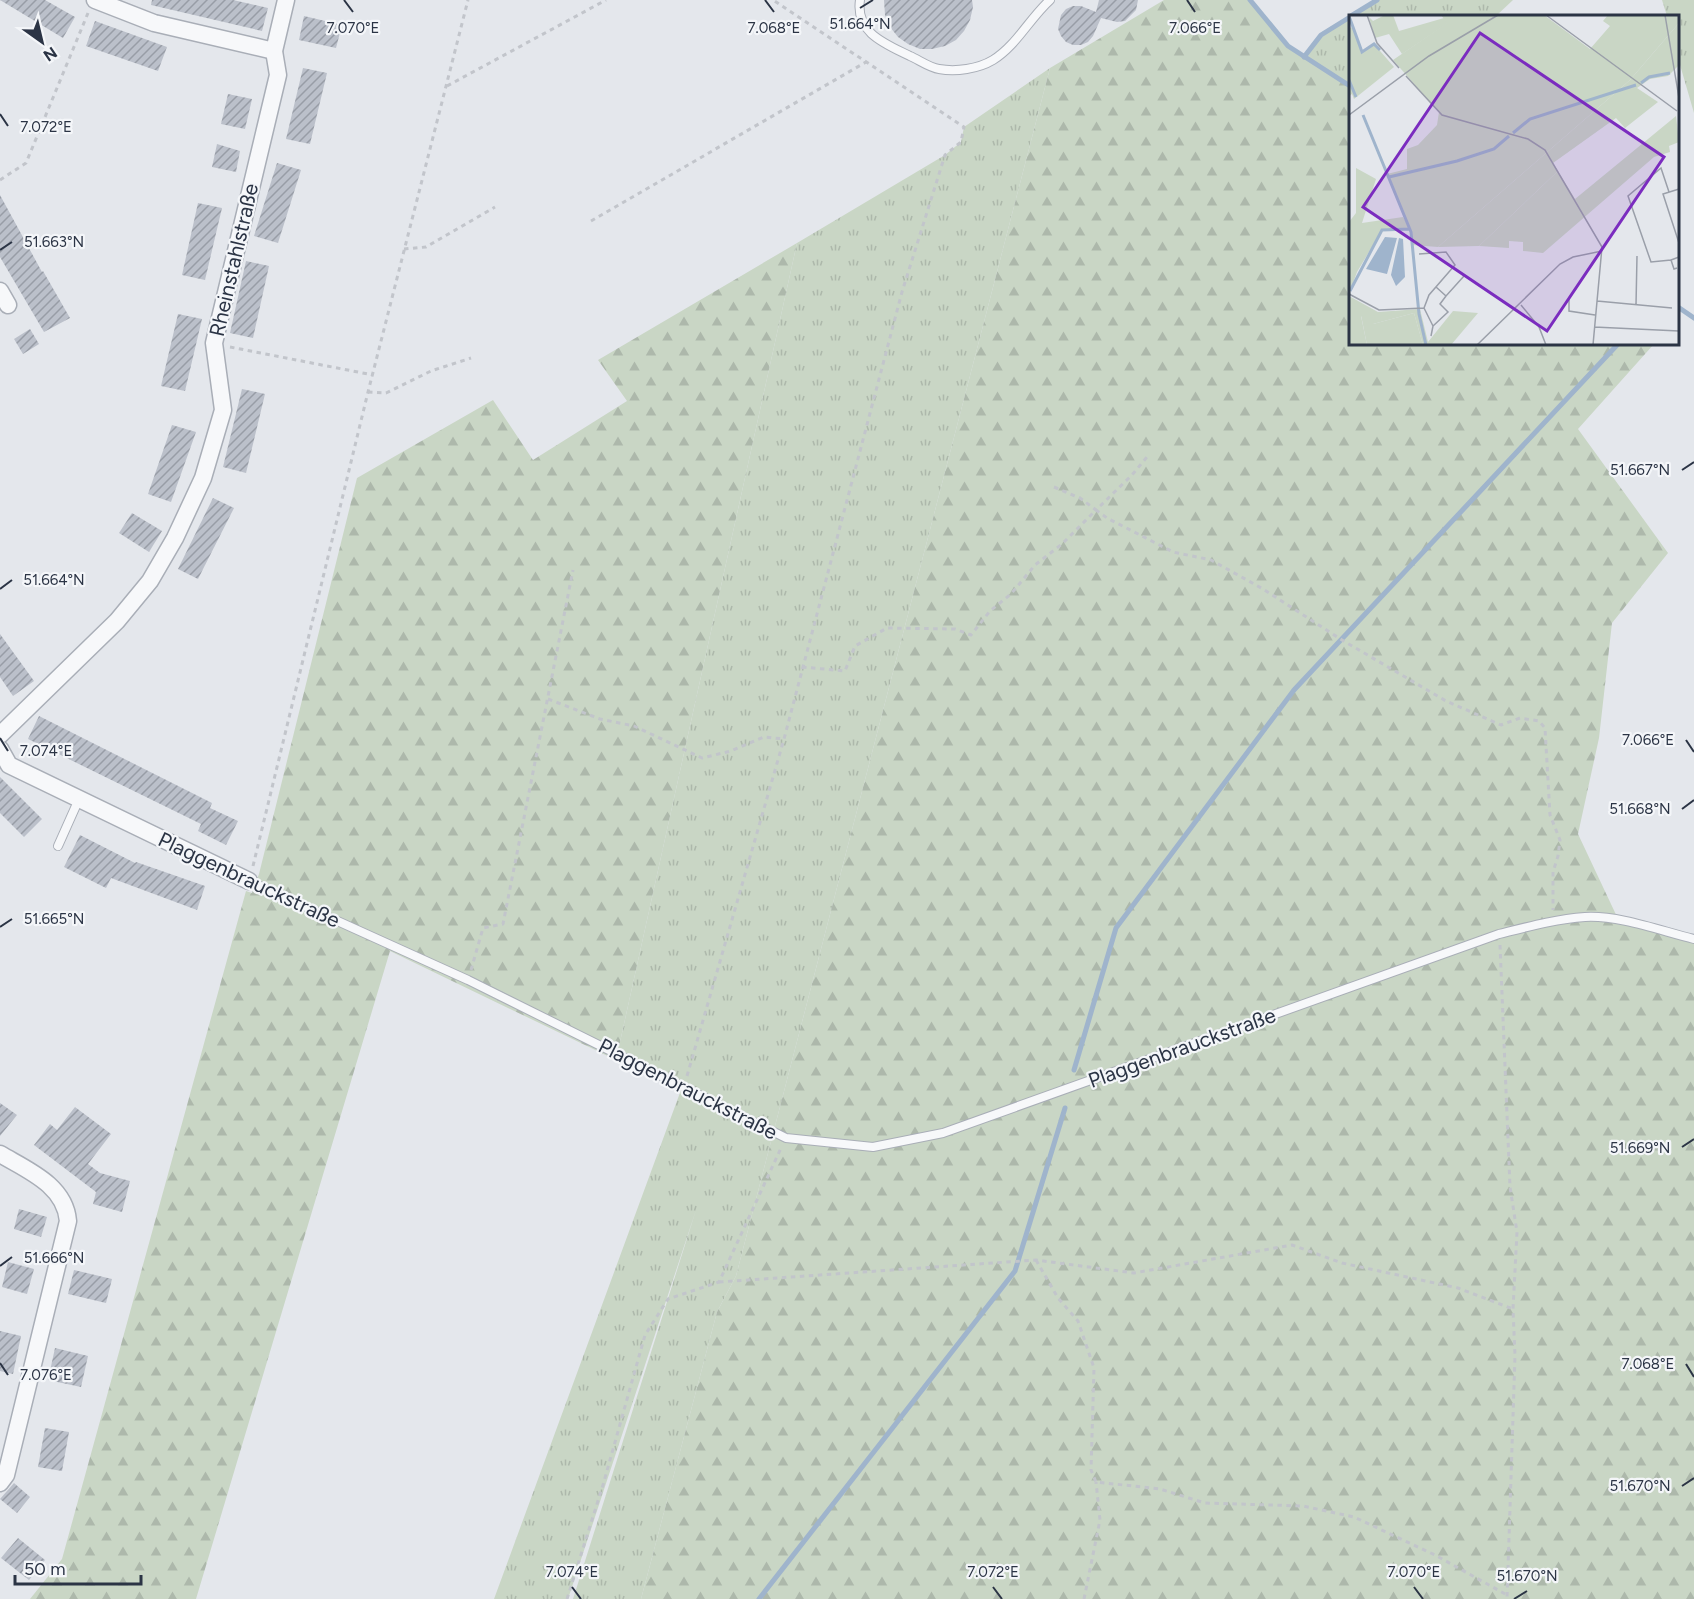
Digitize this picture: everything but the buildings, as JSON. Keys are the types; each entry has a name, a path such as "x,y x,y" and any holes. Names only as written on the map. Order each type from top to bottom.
{"street":[{"name":"Rheinstahlstraße","path":"0,735 117,621 150,581 175,538 203,478 223,410 213,343 278,75 274,51 286,0"},
{"path":"92,5 154,23 274,51"},
{"name":"Plaggenbrauckstraße","path":"0,749 9,765 249,881"},
{"path":"0,1154 56,1191 64,1201 68,1221 6,1474 0,1483"}],"lane":[{"path":"860,0 863,24 875,39 937,69 956,70 975,68 993,60 1007,48 1050,0"},
{"path":"58,846 79,799"},
{"name":"Plaggenbrauckstraße","path":"249,881 468,980 786,1138 873,1147 943,1134 1499,934 1554,921 1587,917 1619,921 1694,939"}],"path":[{"path":"249,881 368,392 468,0"},
{"path":"447,86 606,0"},
{"path":"684,1086 784,739 902,292 945,155 961,142 964,127 773,0"},
{"path":"0,180 26,163 92,5"},
{"path":"591,221 866,62"},
{"path":"404,249 426,247 495,207"},
{"path":"213,343 373,375"},
{"path":"368,392 386,393 431,371 471,357"},
{"path":"802,667 845,671 855,646 887,628 955,629 971,635 990,610 1011,594 1035,565 1062,544 1132,475 1147,457"},
{"path":"1054,488 1080,498 1107,518 1173,552 1211,560 1263,589 1342,640 1446,701 1500,725 1520,718 1539,721 1545,728 1550,815 1560,840 1558,856 1552,872 1554,921"},
{"path":"468,980 483,928 503,924 573,570"},
{"path":"548,699 600,719 634,726 702,759 731,751 764,737 784,739"},
{"path":"1096,1482 1160,1489 1205,1503 1303,1506 1354,1517 1435,1555 1507,1597 1515,1356 1513,1309 1517,1232 1510,1187 1499,934"},
{"path":"719,1282 786,1138"},
{"path":"567,1599 603,1485 645,1335 668,1299 719,1282 1036,1260 1134,1273 1292,1245 1342,1263 1458,1288 1513,1309"},
{"path":"1036,1260 1058,1298 1078,1321 1094,1368 1090,1470 1096,1482 1100,1520 1084,1599"}],"green space":[{"path":"1164,0 1250,0 1288,46 1349,85 1349,345 1653,345 1578,429 1668,553 1612,623 1599,738 1578,834 1619,921 1694,939 1694,1599 641,1599 717,1312 736,1276 1050,68"},
{"path":"1377,0 1513,0 1497,15 1353,15"},
{"path":"1662,0 1694,0 1694,113 1679,61 1679,15 1667,15"},
{"path":"1349,18 1349,85 1304,57 1321,35"},
{"path":"1050,68 736,1276 717,1312 641,1599 573,1599 696,1210 568,1599 494,1599 681,1090 714,1102 616,1060 797,243 945,155 961,142 964,127"},
{"path":"797,243 616,1060 390,951 196,1599 30,1599 62,1559 246,891 252,893 259,874 357,478 493,400 533,460 627,401 598,360"}],"waterway":[{"path":"1250,0 1288,46 1349,85"},
{"path":"1353,15 1377,0"},
{"path":"1304,57 1321,35 1349,18"},
{"path":"1679,308 1694,318"},
{"path":"1074,1070 1116,928 1294,690 1617,345"},
{"path":"759,1599 1015,1271 1065,1108"}]}
